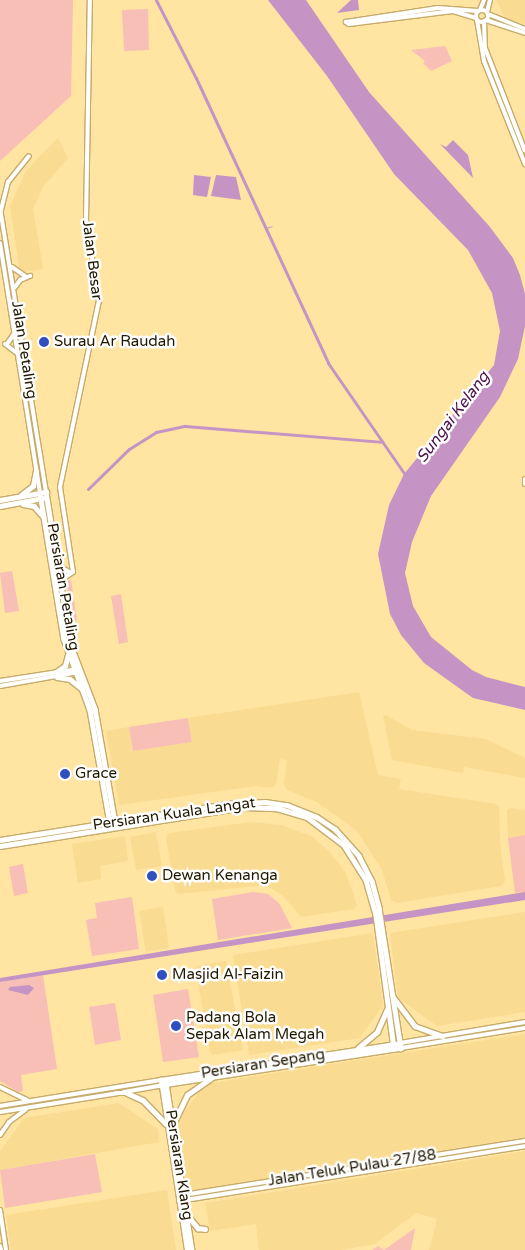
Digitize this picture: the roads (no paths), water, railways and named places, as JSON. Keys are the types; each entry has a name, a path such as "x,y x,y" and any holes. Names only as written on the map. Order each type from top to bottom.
{"main road":[{"path":"15,497 31,488 36,471"},
{"path":"0,500 44,495"},
{"path":"0,506 44,495"},
{"name":"Persiaran Petaling","path":"44,495 45,519 68,654 96,709 112,804 112,825"},
{"name":"Persiaran Petaling","path":"44,495 58,558 71,646 90,710 107,811 112,825"},
{"path":"16,503 34,506 45,519"},
{"path":"68,654 65,666 56,674 70,679 84,692"},
{"name":"Persiaran Kuala Langat","path":"2,849 12,844 112,825 202,811 265,802 287,805 317,817 335,829 359,856 372,881 380,926"},
{"path":"112,804 118,816 125,821"},
{"path":"96,825 103,821 107,811"},
{"name":"Persiaran Kuala Langat","path":"0,840 202,811"},
{"path":"380,926 400,1046"},
{"path":"380,926 394,1047"},
{"path":"392,995 401,1011 415,1026 442,1036"},
{"path":"353,1051 378,1032 388,1008"},
{"name":"Persiaran Sepang","path":"164,1082 212,1077 239,1070 400,1046"},
{"name":"Persiaran Sepang","path":"164,1082 353,1051 394,1047"},
{"path":"171,1131 175,1116 185,1098 212,1077"},
{"name":"Persiaran Klang","path":"164,1082 187,1250"},
{"path":"116,1093 127,1093 147,1103 164,1119 171,1131"},
{"name":"Persiaran Klang","path":"181,1198 187,1215 192,1250"},
{"path":"187,1215 198,1228 204,1229"}],"street":[{"name":"Jalan Besar","path":"71,573 60,487 99,300 86,220 90,0"},
{"path":"484,0 476,19 484,61 525,164"},
{"path":"490,0 485,20 484,48 525,151"},
{"path":"525,28 479,10 438,8 346,22 349,24 453,11 525,33"},
{"path":"0,209 8,182 29,156"},
{"name":"Jalan Petaling","path":"0,209 44,495"},
{"name":"Jalan Petaling","path":"0,242 36,471 44,495"},
{"path":"9,263 15,272 27,276 17,282 14,291"},
{"path":"15,332 6,344 18,355"},
{"path":"525,479 525,484"},
{"path":"58,558 60,566 71,573 64,578 62,587"},
{"path":"0,681 78,671"},
{"path":"0,686 56,674"},
{"name":"Persiaran Sepang","path":"400,1046 442,1036 525,1022"},
{"name":"Persiaran Sepang","path":"400,1046 525,1028"},
{"name":"Persiaran Sepang","path":"0,1112 116,1093 164,1082"},
{"name":"Persiaran Sepang","path":"0,1106 164,1082"},
{"path":"0,1087 30,1101"},
{"path":"0,1135 12,1119 31,1107"},
{"name":"Jalan Teluk Pulau 27/88","path":"181,1198 525,1141"},
{"name":"Jalan Teluk Pulau 27/88","path":"181,1198 525,1146"},
{"path":"0,1210 6,1250"},
{"path":"0,1246 1,1250"}],"water":[{"name":"Sungai Kelang","path":"268,0 306,0 369,92 490,227 513,258 520,275 525,294 525,326 518,359 500,397 431,496 412,542 405,573 413,606 431,637 472,670 486,677 525,687 525,710 473,698 424,663 401,635 390,614 378,554 389,505 404,474 494,365 500,331 492,293 468,250 394,174 327,76"},
{"path":"351,0 358,0 359,10 337,13"},
{"path":"453,140 468,155 473,178 440,144 446,147"},
{"path":"194,175 211,177 207,197 193,195"},
{"path":"216,175 236,177 241,200 211,196"},
{"path":"525,892 525,900 0,982 0,978"},
{"path":"29,985 34,988 28,995 8,990 10,987"}],"waterway":[{"path":"156,0 196,78 328,363 406,476"},
{"path":"266,228 272,226"},
{"path":"88,489 129,449 156,432 185,426 382,442"}],"place":[{"name":"Surau Ar Raudah","path":"44,342"},
{"name":"Grace","path":"65,774"},
{"name":"Dewan Kenanga","path":"152,876"},
{"name":"Masjid Al-Faizin","path":"162,975"},
{"name":"Padang Bola Sepak Alam Megah","path":"176,1026"}]}
